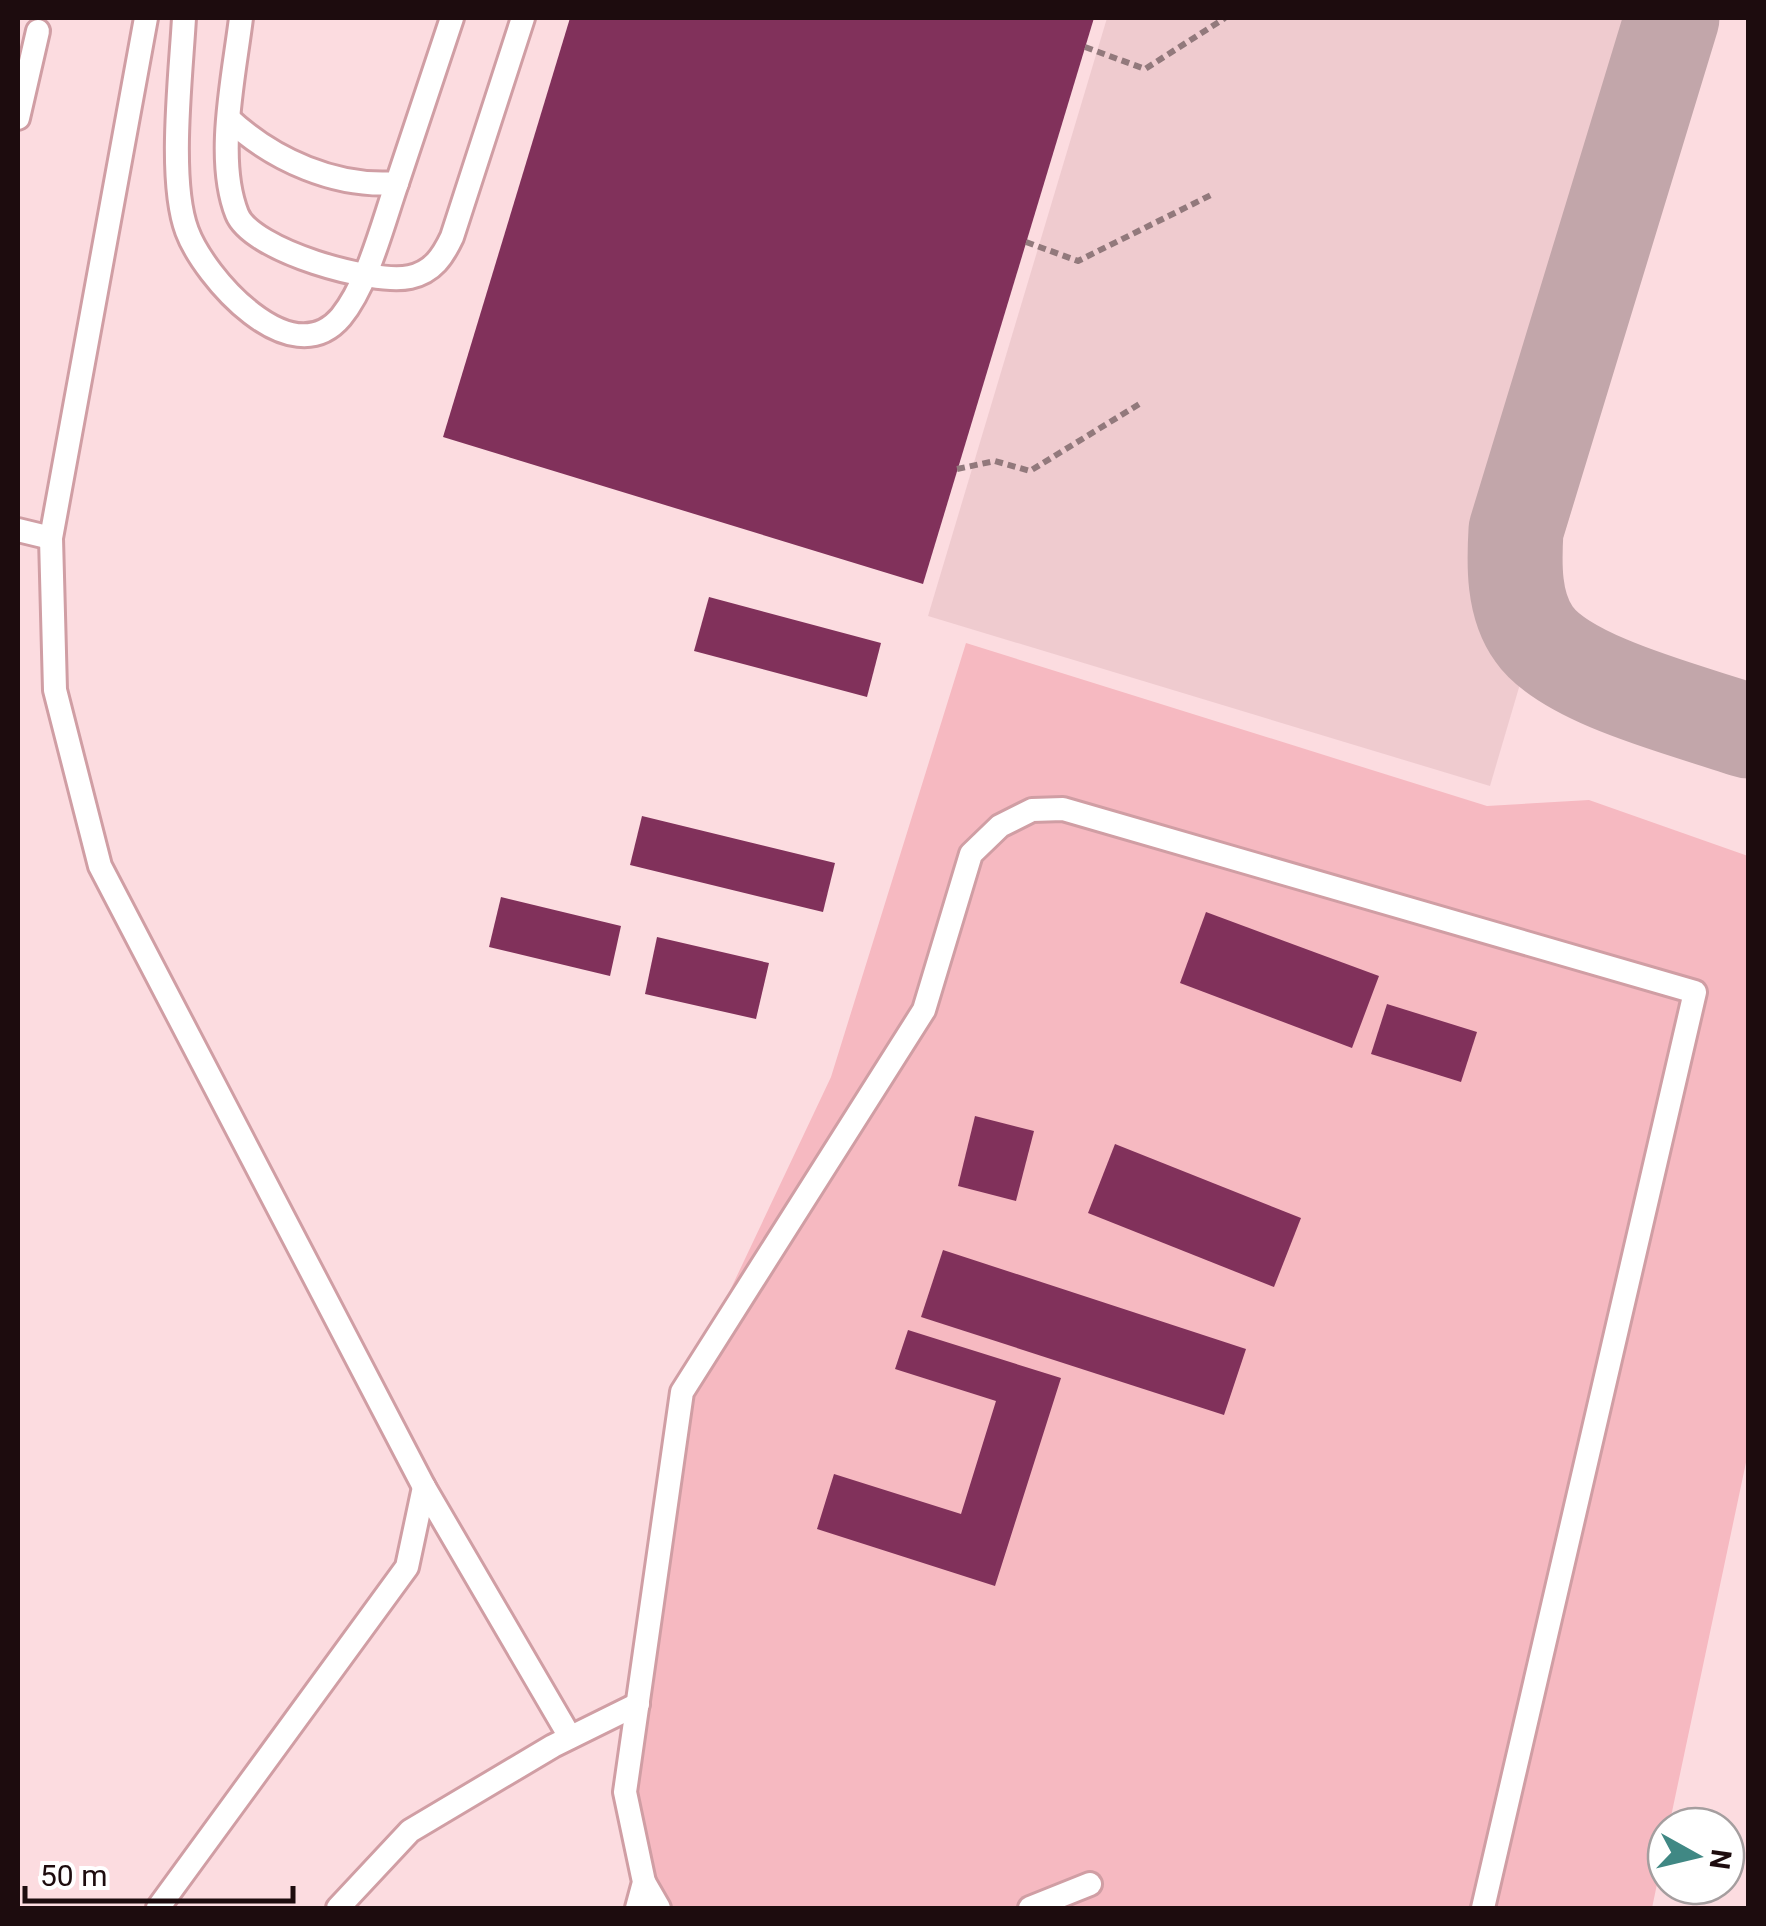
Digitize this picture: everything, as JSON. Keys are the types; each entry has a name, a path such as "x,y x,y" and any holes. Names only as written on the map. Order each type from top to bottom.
{"lane":[{"path":"146,18 50,538 55,690 100,866 424,1487 570,1737"},
{"path":"184,18 177,170 186,229 207,270 248,312 288,334 315,334 340,318 363,276 452,18"},
{"path":"241,18 228,119 228,186 239,220 280,251 363,276 411,277 440,262 452,237 523,18"},
{"path":"18,118 38,31"},
{"path":"228,119 249,138 308,169 342,179 397,183"},
{"path":"18,530 50,538"},
{"path":"659,1908 644,1882 625,1792 682,1392 924,1010 970,854 1000,826 1032,810 1063,808 1695,992 1483,1908"},
{"path":"158,1908 406,1567 424,1487"},
{"path":"338,1908 410,1831 570,1737 638,1704"},
{"path":"637,1908 644,1882"},
{"path":"1030,1908 1090,1884"}],"path":[{"path":"1085,47 1145,68 1225,18"},
{"path":"1026,242 1078,261 1213,194"},
{"path":"957,468 995,461 1030,471 1141,404"}],"shaded area":[{"path":"1107,18 1716,18 1490,786 928,616"},
{"path":"966,643 1487,806 1589,800 1748,856 1748,1453 1673,1806 1646,1806 1646,1906 1652,1908 637,1908 625,1792 682,1392 831,1077"}],"building":[{"path":"570,18 1094,18 923,584 443,437"},
{"path":"709,597 881,643 867,697 694,651"},
{"path":"642,816 835,863 823,912 630,865"},
{"path":"501,897 621,926 610,976 489,947"},
{"path":"1206,912 1379,976 1352,1048 1180,983"},
{"path":"657,937 769,963 756,1019 645,994"},
{"path":"1387,1004 1477,1032 1461,1082 1371,1054"},
{"path":"975,1116 1034,1131 1016,1201 958,1186"},
{"path":"1115,1144 1301,1218 1274,1287 1088,1213"},
{"path":"943,1250 1246,1349 1224,1415 921,1317"},
{"path":"908,1330 1061,1378 995,1586 817,1529 834,1474 961,1514 996,1401 895,1369"}],"taxiway":[{"path":"1672,18 1516,530 1516,584 1522,610 1534,634 1573,666 1633,693 1748,731"}]}
